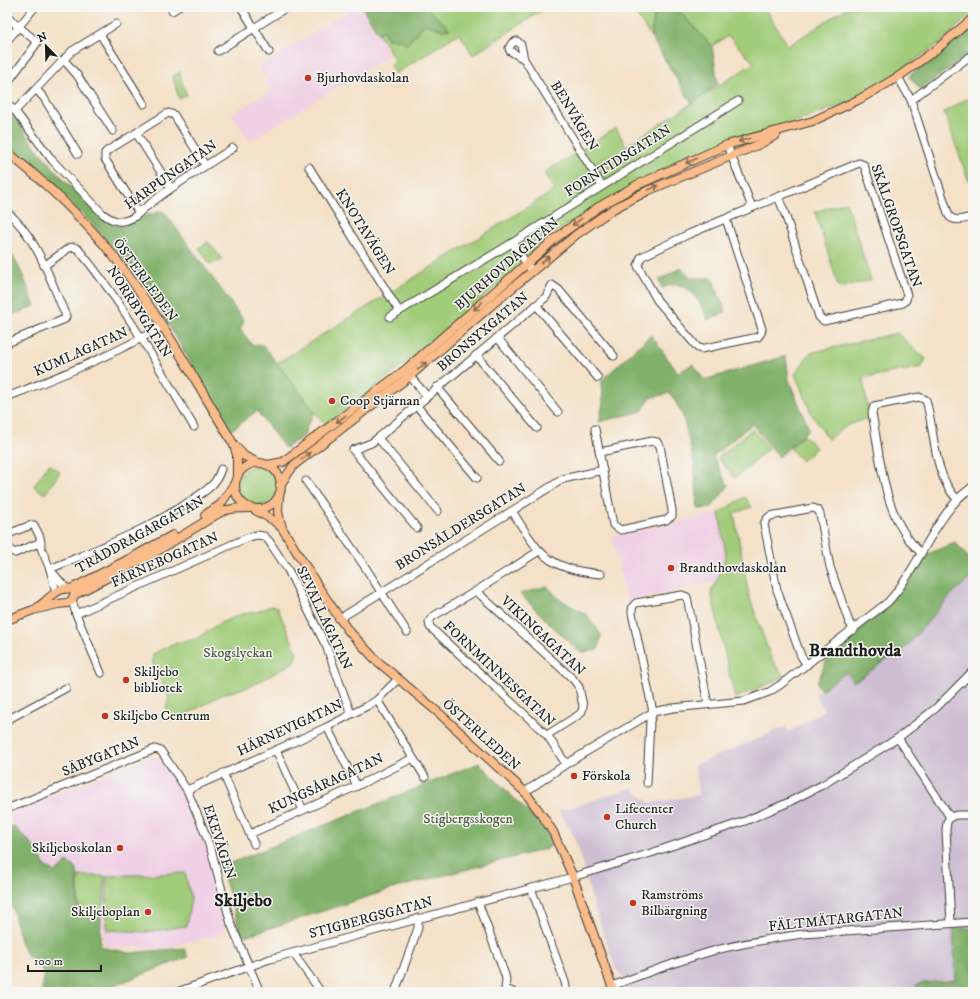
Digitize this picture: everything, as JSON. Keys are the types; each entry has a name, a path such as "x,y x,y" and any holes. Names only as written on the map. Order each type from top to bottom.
{"main road":[{"name":"BJURHOVDAGATAN","path":"280,485 294,465 368,404 405,370 576,223 620,194 637,185 727,145 814,121 852,103 898,77 938,48 973,18"},
{"name":"BJURHOVDAGATAN","path":"265,464 283,462 410,376 573,237 613,209 659,185 760,144 789,128"},
{"name":"ÖSTERLEDEN","path":"7,152 28,168 64,202 114,257 163,326 234,445 244,456 265,464"},
{"name":"ÖSTERLEDEN","path":"234,445 237,455 236,480"},
{"path":"256,463 265,464 280,477 279,495 272,504 266,507 252,509 238,500 236,495 236,480 244,467 256,463"},
{"name":"TRÅDDRAGARGATAN","path":"7,620 33,610 67,603 71,593 212,511 224,500 236,480"},
{"name":"ÖSTERLEDEN","path":"279,495 278,512 282,528"},
{"name":"TRÅDDRAGARGATAN","path":"33,610 56,593 71,593 149,556 227,509 252,509"},
{"name":"ÖSTERLEDEN","path":"252,509 273,520 282,528 339,619 376,660 440,714 525,792 553,832 574,877 613,989"},
{"path":"56,593 54,601 60,604"}],"street":[{"path":"7,41 35,7"},
{"path":"172,11 178,7"},
{"path":"241,7 269,52"},
{"path":"218,51 287,7"},
{"path":"7,15 37,43 11,78"},
{"path":"15,111 79,46 116,24"},
{"path":"100,34 144,104"},
{"path":"911,100 973,54"},
{"name":"BENVÄGEN","path":"524,59 602,186"},
{"path":"64,60 77,75 113,132"},
{"path":"898,77 911,100 949,216 952,219 957,220 973,216"},
{"path":"36,89 44,98 78,154"},
{"name":"FORNTIDSGATAN","path":"390,317 512,243 738,101"},
{"name":"HARPUNGATAN","path":"7,104 15,111 52,160 103,214 112,220 120,222 128,221 171,188 233,148"},
{"path":"139,213 105,159 105,153 168,113 172,114 181,125 205,165"},
{"path":"136,133 171,188"},
{"path":"727,145 752,207"},
{"name":"SKÅLGROPSGATAN","path":"861,163 864,165 907,295 903,303 824,321 822,320 819,317 778,197 861,163"},
{"name":"KNOTAVÄGEN","path":"309,168 399,311"},
{"path":"726,219 762,329 758,337 701,349 698,348 657,300 638,266 638,263 641,258 689,234 778,197"},
{"path":"7,212 28,234 66,316 66,319 7,343"},
{"path":"512,243 528,263 532,271"},
{"name":"NORRBYGATAN","path":"44,266 69,248 74,247 78,250 117,299 142,338 194,427"},
{"name":"BRONSYXGATAN","path":"417,528 353,450 371,443 378,438 546,297 552,285 563,295 614,356"},
{"path":"536,305 598,378"},
{"name":"KUMLAGATAN","path":"7,397 89,364 163,326"},
{"path":"497,337 558,412"},
{"path":"476,355 537,428"},
{"path":"405,370 427,396"},
{"path":"437,388 499,461"},
{"path":"921,553 908,538 890,504 872,413 875,406 919,396 926,400 942,477 957,499"},
{"path":"416,405 477,478"},
{"path":"595,429 613,525 621,530 666,520 672,515 660,446 658,443 652,441 600,452"},
{"path":"378,438 438,511"},
{"path":"50,569 122,539 168,515 208,488 218,477 221,469"},
{"name":"BRONSÅLDERSGATAN","path":"339,619 563,479 603,470"},
{"path":"306,481 408,632"},
{"path":"525,792 566,764 653,712 673,708 744,701 779,686 854,630 888,602 901,586 940,523 957,499 973,486"},
{"path":"807,666 801,656 777,590 764,524 770,516 813,508 820,514 830,566 838,593 849,622 854,630"},
{"path":"512,510 539,551 567,568 581,572 601,574"},
{"path":"7,536 8,534 34,525 41,542 41,548 50,569 56,593"},
{"name":"FÄRNEBOGATAN","path":"76,614 244,539 256,535 265,537"},
{"name":"SEVALLAGATAN","path":"265,537 288,570 314,621 327,648 351,714"},
{"path":"7,543 10,550 15,553 41,542"},
{"path":"476,591 539,551"},
{"path":"50,569 71,593 76,614 101,673"},
{"name":"FORNMINNESGATAN","path":"476,591 432,617 429,623 430,627 547,734 566,764"},
{"name":"VIKINGAGATAN","path":"476,591 579,687 583,706 580,714 547,734"},
{"path":"647,782 650,721 653,712 632,607 636,603 682,594 686,597 708,704"},
{"path":"60,604 76,614"},
{"name":"STIGBERGSGATAN","path":"177,992 194,989 249,966 418,918 574,877 723,830 769,811 824,784 898,738 936,708 973,671"},
{"name":"HÄRNEVIGATAN","path":"187,790 327,727 377,700 398,680"},
{"path":"7,720 66,688"},
{"path":"377,700 426,777"},
{"path":"327,727 358,786"},
{"path":"898,738 950,817"},
{"name":"SÄBYGATAN","path":"7,806 12,807 155,750 161,752 187,790"},
{"path":"276,750 303,810"},
{"name":"KUNGSÅRAGATAN","path":"250,834 358,786 413,758"},
{"path":"223,773 254,844"},
{"name":"EKEVÄGEN","path":"187,790 212,853 231,924 260,992"},
{"path":"951,923 946,830 947,822 950,817 957,815 973,815"},
{"path":"531,888 565,982 567,992"},
{"path":"478,902 505,975 506,980 503,991 513,992"},
{"path":"395,992 418,928 418,918"},
{"name":"FÄLTMÄTARGATAN","path":"613,989 687,959 717,950 775,938 803,934 973,922"},
{"path":"293,953 321,992"}],"shaded area":[{"name":"Bjurhovdaskolan","path":"355,7 360,7 390,55 249,141 232,114 272,90 258,67"},
{"name":"Brandthovdaskolan","path":"719,513 726,555 717,581 627,602 612,536"},
{"path":"973,575 973,992 624,992 626,986 622,976 616,970 593,904 579,850 572,832 559,811 632,788 650,803 698,795 695,765 785,727 789,732 824,710 815,694 847,672 855,682"},
{"name":"Skiljeboskolan","path":"153,756 154,758 161,759 179,787 202,831 226,933 165,948 104,946 101,917 78,916 77,873 55,873 18,844 9,813"}],"green space":[{"path":"362,7 430,7 428,9 450,29 443,30 425,24 406,45 402,40 388,39 383,31 378,33"},
{"path":"430,7 539,7 541,11 473,55 459,33 395,74 390,66 394,59 378,33 383,31 388,39 402,40 425,24 443,30 450,29 428,9"},
{"path":"631,7 764,7 788,46 848,7 973,7 973,12 941,42 894,75 847,103 668,169 547,237 513,272 413,358 325,425 277,363 555,190 544,173 616,128 626,146 754,63 728,36 712,46 680,12 655,10 651,37"},
{"path":"655,9 680,12 712,46 718,84 692,104 651,37"},
{"path":"973,23 973,52 920,89 909,76"},
{"path":"180,72 181,81 187,95 179,99 173,76"},
{"path":"969,98 973,102 973,182 969,182 944,112"},
{"path":"7,107 28,137 46,159 73,190 103,219 120,226 129,224 160,211 165,213 244,321 240,329 252,345 263,345 315,412 308,423 304,436 285,448 257,411 230,431 164,318 130,268 98,230 63,194 7,145"},
{"path":"846,202 871,280 839,288 815,212"},
{"path":"208,242 223,260 210,264 199,248"},
{"path":"7,248 12,254 19,268 35,306 7,317"},
{"path":"681,268 692,278 712,278 726,312 708,320 696,297 687,288 670,285 662,288 659,280"},
{"path":"897,333 926,359 922,367 863,378 869,418 848,425 828,439 811,413 795,374 810,353"},
{"path":"651,335 678,373 693,364 704,380 786,356 789,380 809,429 779,457 752,424 713,456 728,486 711,508 698,509 694,462 682,413 670,393 650,398 642,411 599,422 603,403 602,380"},
{"path":"752,429 769,448 735,478 718,458"},
{"path":"804,435 816,448 802,461 790,448"},
{"path":"49,464 60,472 45,494 34,486"},
{"path":"253,466 261,466 268,469 274,475 277,486 274,497 268,503 261,506 253,506 246,503 240,497 237,490 237,482 240,475 246,469"},
{"path":"745,497 752,507 734,513 749,596 771,658 784,677 735,698 711,592 717,581 726,555 719,513"},
{"path":"955,542 973,563 973,575 950,596 906,647 854,682 847,672 821,690 817,683 830,653 852,631 890,600 919,558"},
{"path":"547,586 559,599 587,615 601,635 598,650 581,653 520,594"},
{"name":"Skogslyckan","path":"271,606 277,607 297,653 293,663 249,687 223,694 173,721 166,709 169,698 153,663 153,654 172,644 196,639 220,623 239,615 259,611"},
{"name":"Stigbergsskogen","path":"479,763 546,830 553,845 545,849 392,889 242,937 221,867"},
{"path":"14,827 31,843 46,867 56,872 67,862 77,869 78,916 101,917 100,947 130,953 184,948 188,957 97,992 42,992 44,972 28,956 20,941 13,909 7,895 7,829"},
{"name":"Skiljeboplan","path":"185,873 191,898 186,926 147,932 107,930 106,876"},
{"path":"78,876 104,876 104,915 79,915"},
{"path":"953,928 973,929 973,992 916,992 917,984 956,980"}],"place":[{"name":"Bjurhovdaskolan","path":"308,78"},
{"name":"Coop Stjärnan","path":"332,401"},
{"name":"Brandthovdaskolan","path":"671,568"},
{"name":"Skiljebo bibliotek","path":"126,680"},
{"name":"Skiljebo Centrum","path":"105,716"},
{"name":"Förskola","path":"574,776"},
{"name":"Lifecenter Church","path":"607,817"},
{"name":"Skiljeboskolan","path":"120,848"},
{"name":"Ramströms Bilbärgning","path":"633,903"},
{"name":"Skiljeboplan","path":"148,912"}],"district":[{"name":"Brandthovda","path":"855,651"},
{"name":"Skiljebo","path":"243,901"}]}
